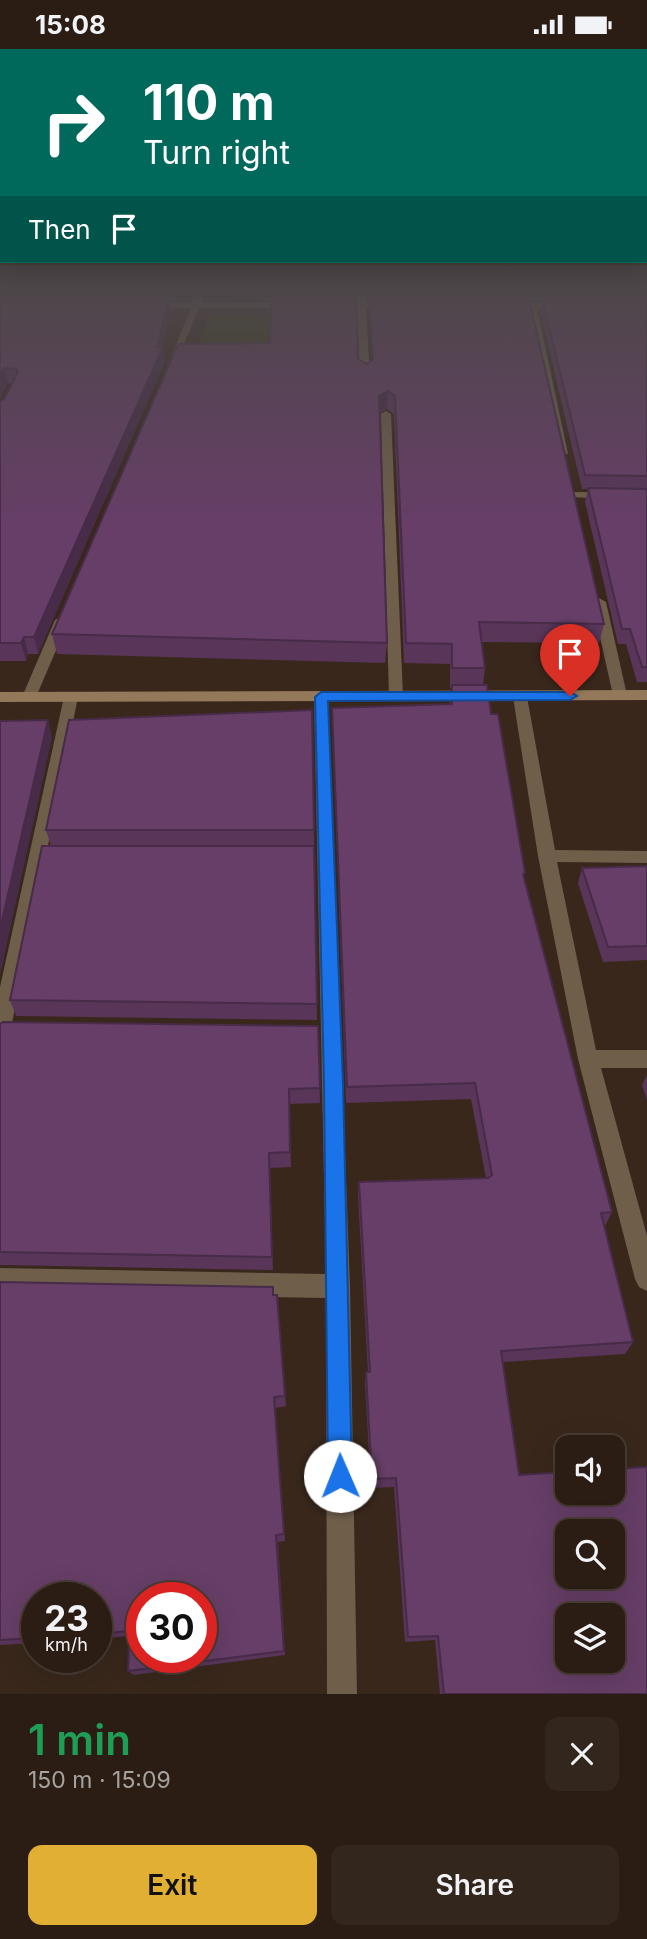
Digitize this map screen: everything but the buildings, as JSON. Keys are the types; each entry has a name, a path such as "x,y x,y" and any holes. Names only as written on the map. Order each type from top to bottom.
{"main road":[{"path":"0,697 647,695"}],"street":[{"path":"163,381 170,366"},
{"path":"365,366 365,376"},
{"path":"545,366 568,468"},
{"path":"386,414 396,696"},
{"path":"570,482 577,509"},
{"path":"573,495 647,497"},
{"path":"595,589 620,695"},
{"path":"29,697 67,608"},
{"path":"6,1029 45,855 71,697"},
{"path":"321,697 318,855 333,1032 342,1694"},
{"path":"520,697 547,856 588,1059 647,1279"},
{"path":"547,856 647,857"},
{"path":"305,1032 333,1032"},
{"path":"588,1059 647,1059"},
{"path":"0,1280 338,1286"}],"route":[{"path":"340,1476 333,1032 321,697 570,696"}]}
